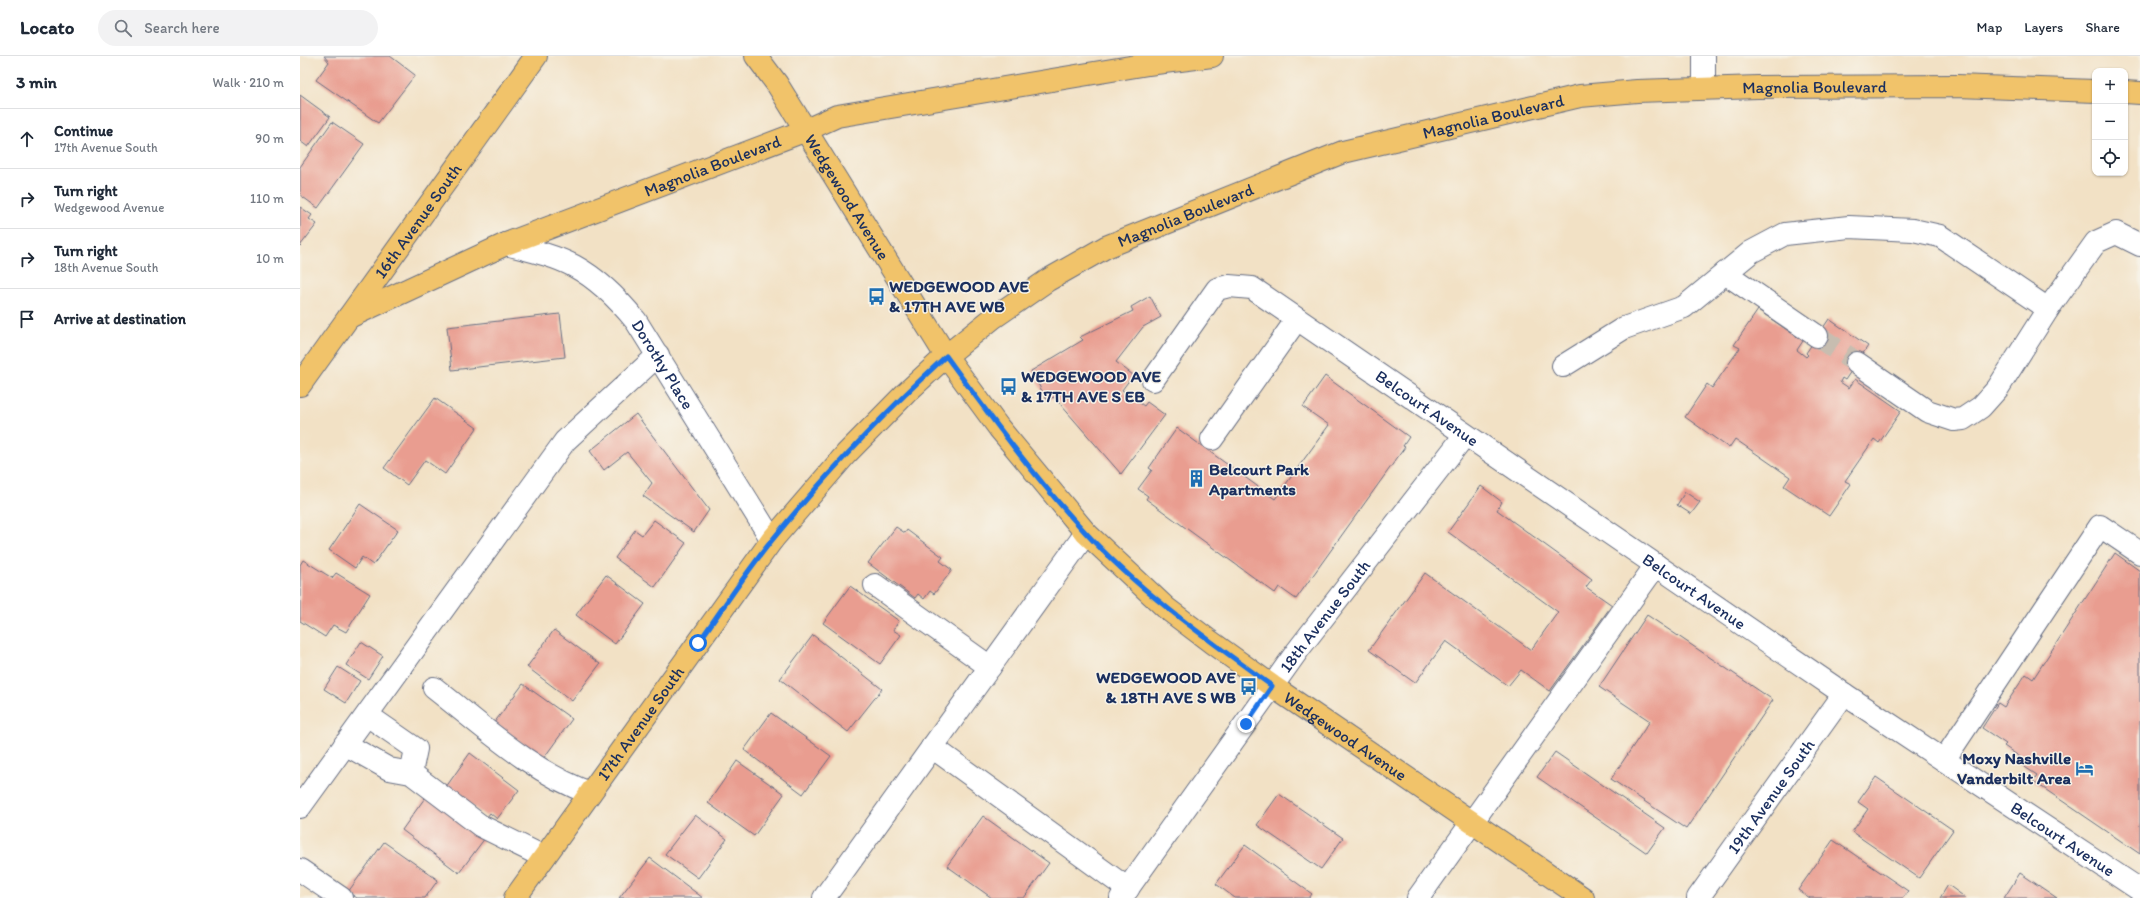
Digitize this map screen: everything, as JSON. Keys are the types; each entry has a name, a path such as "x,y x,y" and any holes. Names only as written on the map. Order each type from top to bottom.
{"main road":[{"name":"16th Avenue South","path":"300,385 536,56"},
{"name":"Magnolia Boulevard","path":"349,317 506,244 804,131 837,116 1148,64 1212,56"},
{"name":"Wedgewood Avenue","path":"764,60 804,131 946,356 999,428 1086,533 1166,608 1272,686 1583,898"},
{"name":"Magnolia Boulevard","path":"946,356 993,318 1048,280 1106,247 1343,152 1580,96 1637,90 1704,88 1957,86 2092,91"},
{"path":"2128,92 2140,93"},
{"name":"17th Avenue South","path":"515,898 772,540 846,454 906,393 946,356"}],"street":[{"path":"1704,56 1704,88"},
{"path":"1563,366 1624,328 1684,307 1698,298 1724,273 1752,252 1785,234 1849,226 1913,230 1940,236 2048,309"},
{"path":"1857,363 1927,411 1954,420 1963,419 1981,407 1998,388 2048,309 2096,242 2116,233 2140,245"},
{"name":"Dorothy Place","path":"506,244 574,266 593,278 623,305 636,321 658,355 772,540"},
{"path":"1724,273 1817,336"},
{"name":"Belcourt Avenue","path":"1153,380 1218,289 1229,286 1252,288 1844,694 2140,890"},
{"path":"1212,439 1297,319"},
{"path":"300,807 565,441 658,355"},
{"name":"18th Avenue South","path":"1124,894 1272,686 1465,435"},
{"path":"1944,760 2100,526 2140,553"},
{"path":"824,898 1086,533"},
{"path":"1418,898 1656,565"},
{"path":"875,585 990,666"},
{"path":"434,688 525,758 571,786 590,793"},
{"name":"19th Avenue South","path":"1698,898 1844,694"},
{"path":"367,715 416,749 411,773"},
{"path":"346,744 389,769 411,773 481,826 544,857"},
{"path":"932,747 1124,894"},
{"path":"300,870 341,898"}],"building":[{"path":"324,56 390,56 415,75 378,123 316,80 329,62"},
{"path":"300,95 330,117 308,147 300,141"},
{"path":"332,122 364,144 318,208 300,195 300,167"},
{"path":"300,207 312,215 309,219 317,224 300,246"},
{"path":"1150,296 1161,317 1143,327 1116,362 1133,375 1122,390 1144,406 1147,402 1165,415 1121,474 1054,397 1047,400 1031,371 1083,340 1080,337 1133,311 1131,307"},
{"path":"1758,310 1803,341 1797,350 1806,357 1808,355 1806,353 1829,319 1868,346 1845,380 1842,378 1840,382 1849,388 1855,379 1901,411 1879,443 1874,439 1845,481 1851,484 1829,516 1784,486 1790,477 1735,439 1729,448 1685,417 1707,384 1712,388 1740,348 1734,345"},
{"path":"560,314 565,357 452,370 447,327"},
{"name":"Belcourt Park Apartments","path":"1325,376 1409,437 1403,446 1405,447 1296,599 1279,587 1275,593 1146,499 1148,496 1138,489 1152,470 1149,468 1177,428 1275,499 1329,425 1303,407"},
{"path":"435,398 477,428 445,474 425,460 407,485 384,468"},
{"path":"636,414 709,510 694,532 643,496 652,483 627,452 604,470 590,451"},
{"path":"1481,486 1502,502 1497,510 1592,579 1586,587 1612,605 1550,691 1521,670 1508,686 1446,641 1415,683 1369,650 1425,573 1531,650 1558,612 1448,532"},
{"path":"1685,492 1700,502 1691,514 1677,505"},
{"path":"360,504 398,530 373,565 362,557 355,568 329,550"},
{"path":"654,520 686,543 655,587 615,558 635,530 642,535"},
{"path":"896,527 905,533 907,530 943,557 940,561 952,570 934,594 930,591 924,599 918,594 915,598 868,563"},
{"path":"2115,553 2140,571 2140,854 2033,781 2037,775 2017,762 2020,757 2004,746 2006,744 1982,728 1998,703 2004,707 2026,674 2033,679"},
{"path":"303,560 332,578 336,573 370,594 346,632 333,625 325,637 300,621 300,565"},
{"path":"606,575 645,604 615,644 576,615"},
{"path":"850,586 899,621 893,630 901,635 880,664 823,623"},
{"path":"1647,615 1773,700 1686,829 1611,779 1650,721 1599,687"},
{"path":"554,630 600,664 572,701 527,667"},
{"path":"813,635 882,689 848,732 780,679"},
{"path":"361,642 383,656 368,679 346,665"},
{"path":"338,667 360,681 346,703 324,689"},
{"path":"523,684 572,719 543,759 494,723"},
{"path":"771,713 831,756 803,794 744,750"},
{"path":"1555,752 1665,828 1647,853 1537,777"},
{"path":"470,753 519,790 497,819 490,813 487,817 446,787"},
{"path":"737,761 784,794 754,836 708,803"},
{"path":"1876,777 1953,830 1919,878 1852,832 1868,809 1858,802"},
{"path":"1279,794 1343,838 1321,869 1257,825"},
{"path":"427,795 485,838 459,873 402,830"},
{"path":"695,815 727,839 698,878 665,854"},
{"path":"983,816 1049,863 1024,898 992,898 947,866"},
{"path":"1833,840 1908,891 1903,898 1810,898 1798,890"},
{"path":"384,842 438,880 425,898 357,898 348,892"},
{"path":"1245,845 1312,894 1309,898 1235,898 1216,884"},
{"path":"650,858 703,898 619,898"},
{"path":"2020,873 2057,898 2004,898"},
{"path":"1948,885 1966,898 1940,898"}],"tunnel":[{"path":"1817,336 1857,363"}],"place":[{"name":"WEDGEWOOD AVE & 17TH AVE WB","path":"876,296"},
{"name":"WEDGEWOOD AVE & 17TH AVE S EB","path":"1008,386"},
{"name":"Belcourt Park Apartments","path":"1196,479"},
{"name":"WEDGEWOOD AVE & 18TH AVE S WB","path":"1249,687"},
{"name":"Moxy Nashville Vanderbilt Area","path":"2084,768"}],"route":[{"path":"698,643 772,540 846,454 906,393 946,356 999,428 1050,492 1086,533 1166,608 1272,686 1246,724"}]}
